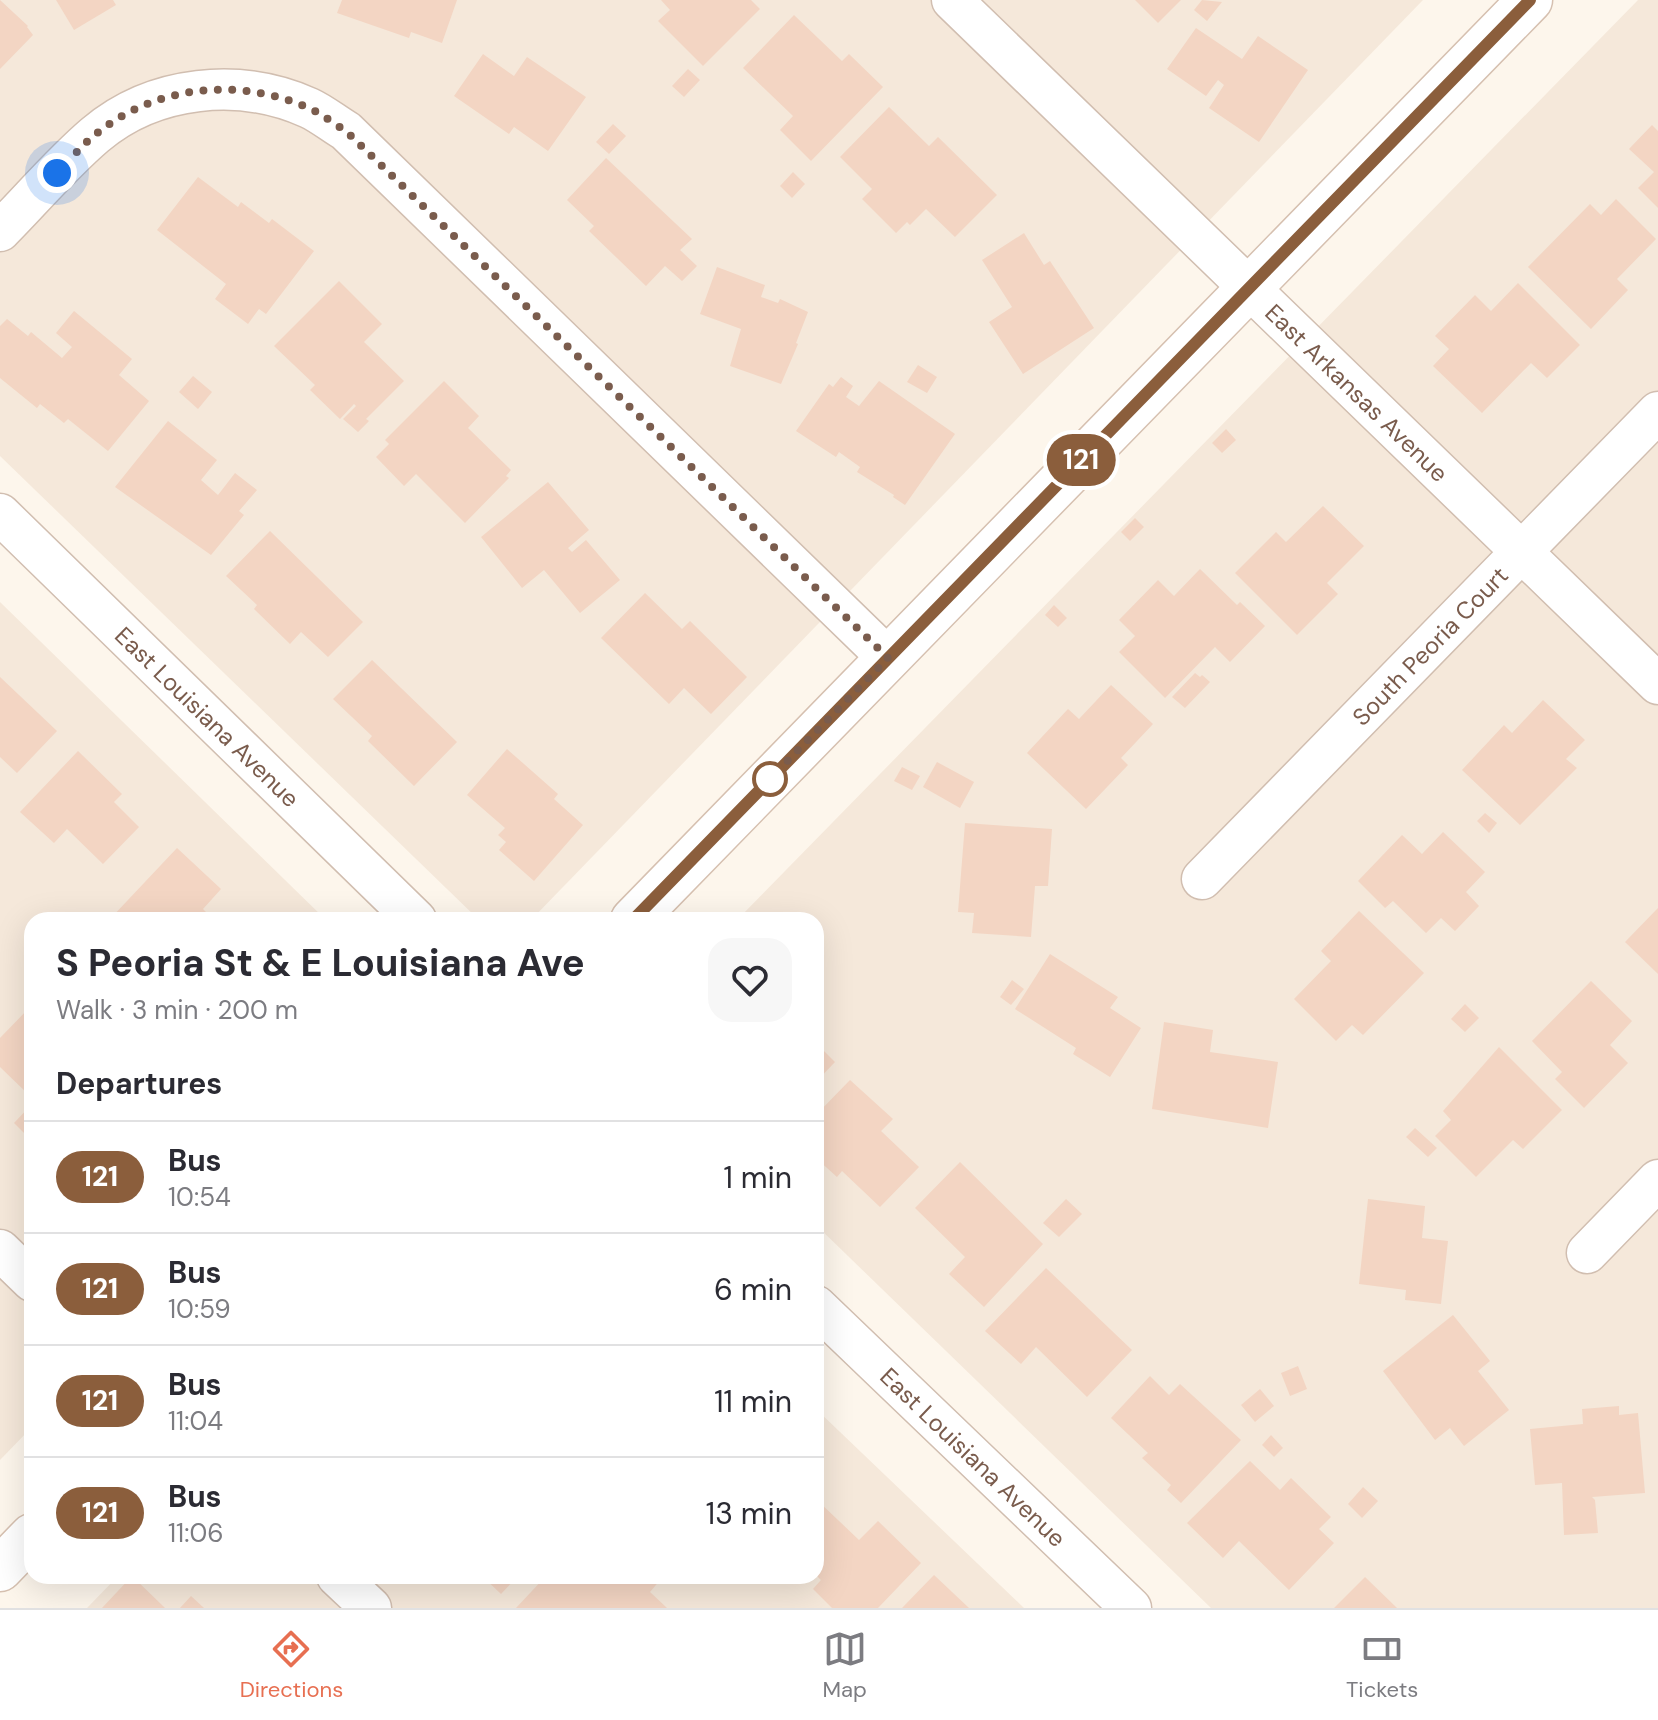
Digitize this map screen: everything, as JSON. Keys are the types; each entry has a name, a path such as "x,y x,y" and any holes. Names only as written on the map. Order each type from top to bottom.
{"main road":[{"path":"641,912 1530,0"},
{"path":"0,1569 24,1544"}],"street":[{"name":"East Arkansas Avenue","path":"952,0 1658,684"},
{"path":"0,231 95,134 130,111 179,93 210,89 261,92 311,109 346,131 888,658"},
{"name":"South Peoria Court","path":"1202,879 1658,412"},
{"name":"East Louisiana Avenue","path":"0,514 408,912"},
{"path":"1587,1253 1658,1180"},
{"path":"0,1250 24,1273"},
{"name":"East Louisiana Avenue","path":"824,1314 1131,1608"},
{"path":"346,1584 371,1608"}],"shaded area":[{"path":"0,0 1423,0 539,912 471,912 0,456"},
{"path":"1638,0 1658,0 1658,1608 1211,1608 824,1233 824,912 745,912"},
{"path":"0,602 318,912 24,912 24,1435 0,1460"},
{"path":"824,1417 1024,1608 87,1608 110,1584 824,1584"}],"building":[{"path":"0,0 28,26 33,35 0,69"},
{"path":"56,0 113,0 116,5 74,30"},
{"path":"342,0 457,0 442,43 411,32 409,38 337,13"},
{"path":"661,0 751,0 760,9 703,66 658,21 670,10"},
{"path":"1135,0 1181,0 1158,23"},
{"path":"1202,0 1222,2 1207,21 1194,10"},
{"path":"794,15 842,61 849,54 883,87 811,161 780,130 793,116 743,68"},
{"path":"1196,28 1242,59 1258,36 1308,70 1259,142 1209,108 1224,85 1218,80 1206,96 1167,69"},
{"path":"483,54 514,76 527,57 586,97 548,151 514,127 509,134 454,96"},
{"path":"688,69 700,80 684,97 672,86"},
{"path":"889,107 929,146 938,137 997,195 955,237 926,209 910,225 907,222 896,233 862,199 872,189 840,157"},
{"path":"613,124 626,136 609,154 596,142"},
{"path":"1652,125 1658,131 1658,208 1638,188 1654,172 1629,149"},
{"path":"606,158 692,239 680,250 697,266 682,281 665,266 646,286 589,231 594,226 567,200"},
{"path":"793,172 805,184 792,198 780,186"},
{"path":"198,177 238,207 241,202 269,223 272,219 314,251 266,314 259,309 248,324 215,299 226,284 157,230"},
{"path":"1616,199 1656,239 1617,279 1628,290 1591,329 1528,267 1590,204 1601,215"},
{"path":"1024,233 1044,265 1050,261 1094,328 1023,374 989,322 1012,307 982,260"},
{"path":"717,267 765,285 761,297 778,303 780,299 808,312 781,384 730,366 741,329 700,314"},
{"path":"339,281 382,324 364,342 404,381 366,419 369,421 358,432 343,419 356,406 354,404 340,419 310,390 315,385 274,346"},
{"path":"1518,283 1580,345 1547,378 1531,363 1482,413 1433,366 1449,349 1435,336 1475,295 1491,311"},
{"path":"74,311 132,359 119,375 149,401 108,451 68,419 64,423 40,404 37,408 0,378 0,326 7,319 28,336 31,332 62,358 72,347 56,333"},
{"path":"918,365 937,377 927,393 907,382"},
{"path":"193,376 212,392 198,409 179,392"},
{"path":"841,377 853,386 846,397 859,406 879,381 955,434 905,505 857,472 860,467 839,452 836,457 796,431 829,384 833,387"},
{"path":"444,381 479,416 468,428 511,470 506,476 509,478 465,523 416,474 404,486 376,457 389,444 385,440"},
{"path":"168,421 217,460 201,480 218,495 235,473 257,490 239,511 244,515 211,555 115,487"},
{"path":"1226,429 1236,440 1222,453 1212,443"},
{"path":"548,482 589,530 568,548 572,552 586,540 620,580 580,613 544,570 522,588 481,537"},
{"path":"1323,506 1364,546 1327,583 1338,594 1297,635 1235,573 1276,532 1286,542"},
{"path":"1135,518 1144,527 1130,541 1121,532"},
{"path":"270,531 363,622 328,657 301,632 290,644 254,609 257,605 226,576"},
{"path":"1200,569 1237,605 1240,602 1265,626 1230,662 1215,647 1165,698 1119,652 1135,636 1119,620 1158,580 1174,596"},
{"path":"645,593 682,629 690,621 747,677 711,714 684,688 669,704 601,638"},
{"path":"1054,605 1067,618 1058,627 1045,615"},
{"path":"372,660 457,742 414,786 368,741 372,736 333,699"},
{"path":"1195,673 1210,682 1185,708 1172,697"},
{"path":"0,677 57,731 17,773 0,757"},
{"path":"1111,685 1153,724 1121,758 1128,765 1086,809 1027,753 1068,709 1079,719"},
{"path":"1543,700 1585,740 1566,759 1577,768 1520,825 1462,770 1504,725 1512,733"},
{"path":"507,749 558,794 554,799 583,825 534,881 499,850 506,842 498,835 505,828 467,795"},
{"path":"78,751 122,794 114,802 139,827 103,864 67,829 54,843 20,812"},
{"path":"937,762 974,782 960,808 923,787"},
{"path":"902,767 920,776 912,790 894,781"},
{"path":"1485,813 1497,823 1489,833 1477,821"},
{"path":"965,823 1052,829 1048,886 1035,886 1031,937 972,933 974,913 958,912"},
{"path":"1443,832 1485,872 1466,892 1479,906 1455,931 1441,918 1426,933 1393,901 1385,908 1358,881 1402,835 1422,854"},
{"path":"177,848 221,889 203,909 206,912 117,912"},
{"path":"1658,908 1658,974 1625,942"},
{"path":"1359,911 1424,973 1363,1035 1352,1025 1336,1041 1294,999 1331,961 1321,951"},
{"path":"1050,954 1118,997 1110,1008 1141,1028 1110,1077 1073,1054 1076,1048 1015,1009"},
{"path":"1012,980 1024,989 1011,1005 1000,997"},
{"path":"1591,981 1632,1021 1610,1045 1628,1063 1584,1108 1555,1079 1562,1072 1532,1041"},
{"path":"1465,1004 1479,1018 1465,1032 1451,1019"},
{"path":"24,1013 24,1090 0,1067 0,1038"},
{"path":"1164,1022 1213,1030 1210,1052 1278,1062 1268,1128 1152,1109"},
{"path":"1499,1047 1562,1110 1523,1149 1513,1140 1476,1177 1435,1136 1451,1120 1443,1111"},
{"path":"824,1051 835,1062 824,1074"},
{"path":"850,1080 893,1119 881,1131 919,1167 880,1207 842,1171 837,1177 824,1165 824,1107"},
{"path":"24,1112 24,1133 14,1123"},
{"path":"1415,1128 1437,1148 1428,1157 1406,1137"},
{"path":"960,1162 1043,1244 984,1307 949,1274 965,1257 915,1208"},
{"path":"1066,1199 1082,1214 1059,1237 1043,1223"},
{"path":"1368,1199 1425,1206 1422,1238 1448,1241 1441,1304 1405,1300 1406,1290 1359,1284"},
{"path":"1046,1268 1132,1350 1087,1397 1036,1347 1021,1364 985,1331"},
{"path":"1453,1315 1490,1361 1478,1371 1509,1410 1464,1446 1450,1428 1435,1440 1383,1371"},
{"path":"1298,1366 1307,1389 1290,1396 1281,1373"},
{"path":"1150,1376 1169,1395 1180,1384 1241,1440 1181,1503 1167,1490 1171,1485 1142,1458 1148,1453 1111,1418"},
{"path":"1260,1389 1274,1406 1255,1422 1241,1405"},
{"path":"1619,1406 1619,1415 1638,1413 1645,1493 1592,1497 1595,1500 1598,1533 1564,1535 1562,1483 1535,1485 1530,1429 1583,1424 1582,1409"},
{"path":"1271,1435 1283,1448 1274,1457 1262,1445"},
{"path":"1250,1461 1280,1490 1291,1478 1331,1517 1319,1529 1334,1543 1289,1590 1239,1541 1223,1558 1187,1523"},
{"path":"1363,1487 1378,1501 1362,1518 1348,1504"},
{"path":"824,1507 859,1540 878,1521 921,1563 878,1608 832,1608 813,1589 817,1584 824,1584"},
{"path":"934,1575 969,1608 902,1608"},
{"path":"1365,1577 1397,1608 1334,1608"},
{"path":"124,1584 140,1584 165,1608 102,1608"},
{"path":"490,1584 510,1584 501,1594"},
{"path":"538,1584 657,1584 650,1592 667,1608 516,1608"},
{"path":"191,1596 204,1608 180,1608"}],"bus line":[{"name":"121","path":"641,912 1530,0"}],"route":[{"path":"57,173 95,134 130,111 179,93 210,89 261,92 311,109 346,131 888,658 760,789 770,779"}]}
